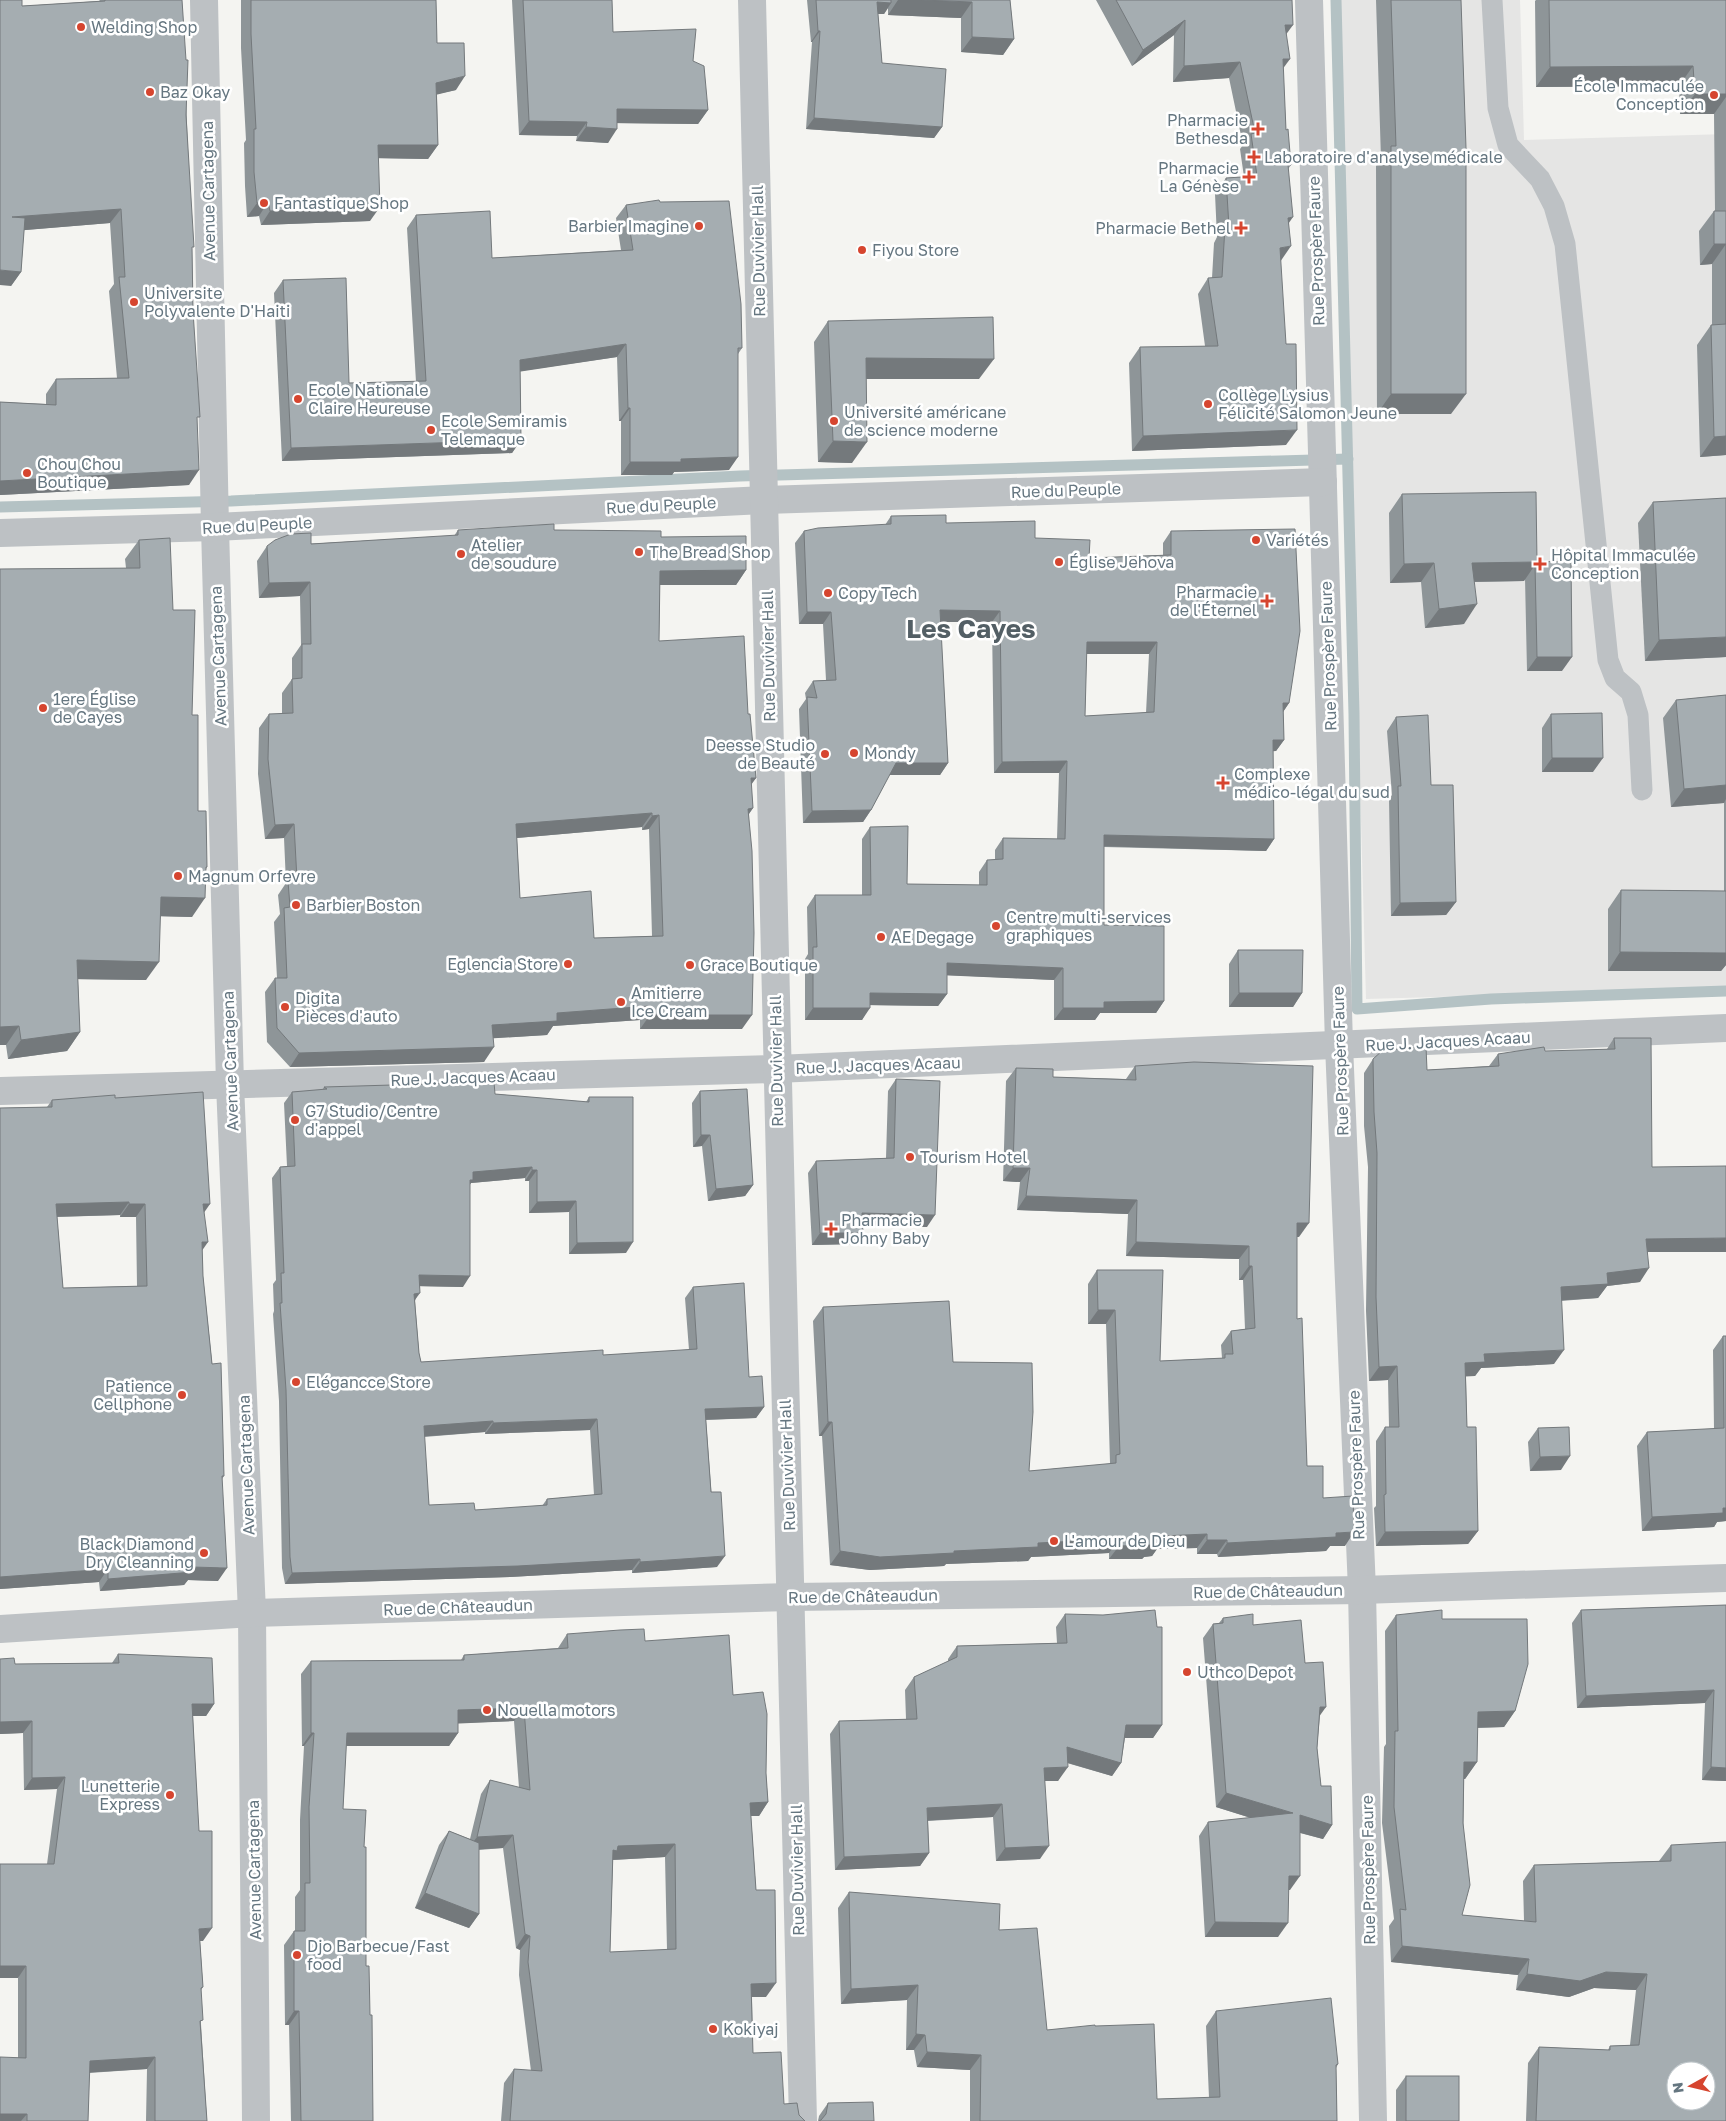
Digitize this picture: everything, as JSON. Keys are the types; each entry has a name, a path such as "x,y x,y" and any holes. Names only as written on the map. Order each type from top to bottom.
{"street":[{"name":"Avenue Cartagena","path":"204,0 215,527 230,1084 252,1613 256,2121"},
{"name":"Rue Duvivier Hall","path":"752,0 802,2121"},
{"name":"Rue Prospère Faure","path":"1309,0 1339,1045 1362,1590 1373,2121"},
{"name":"Rue du Peuple","path":"0,533 215,527 765,500 1323,482"},
{"name":"Rue J. Jacques Acaau","path":"0,1091 776,1069 1726,1028"},
{"name":"Rue de Châteaudun","path":"0,1629 252,1613 791,1597 1362,1590 1726,1578"}],"lane":[{"path":"1492,0 1498,108 1508,145 1540,179 1554,206 1565,244 1608,660 1614,678 1631,692 1638,715 1642,790"}],"shaded area":[{"name":"Hôpital Immaculée Conception","path":"1338,0 1520,0 1524,140 1726,134 1726,989 1366,999"}],"building":[{"path":"0,0 22,0 22,6 105,0 182,0 186,60 188,60 186,115 194,247 192,247 193,311 200,417 197,417 199,470 0,481 0,402 56,405 56,379 129,378 119,277 125,277 121,209 12,217 25,218 21,272 0,270"},
{"path":"251,0 436,0 437,43 464,43 465,76 436,83 438,145 378,145 380,207 270,211 268,202 257,203 254,172 254,129 256,129"},
{"path":"523,0 612,0 613,32 696,29 693,61 704,66 708,110 617,109 617,129 586,127 587,122 529,121"},
{"path":"816,0 891,0 891,3 877,2 882,63 946,69 942,127 814,118 820,31 818,31"},
{"path":"921,0 1010,0 1014,39 972,37 972,2"},
{"path":"1116,0 1292,0 1293,25 1285,25 1290,59 1283,59 1286,130 1288,129 1291,165 1288,165 1293,217 1288,218 1291,246 1280,248 1286,344 1296,344 1297,430 1143,436 1140,347 1218,346 1208,278 1222,277 1225,227 1229,227 1226,178 1257,176 1251,134 1255,133 1240,62 1184,66 1185,20 1143,50"},
{"path":"1391,0 1461,0 1466,148 1466,394 1391,394 1391,146 1396,146"},
{"path":"1549,0 1726,0 1726,94 1695,94 1693,66 1550,67"},
{"path":"659,200 660,202 729,201 741,304 742,348 738,348 738,457 681,459 681,462 630,462 630,408 628,408 626,344 520,360 521,440 291,448 283,280 346,278 349,383 426,381 416,215 490,211 492,258 633,250 626,205"},
{"path":"1714,211 1726,211 1726,244 1714,244"},
{"path":"993,317 994,359 866,358 867,442 833,441 828,321"},
{"path":"1726,324 1726,436 1714,437 1711,325"},
{"path":"1536,492 1537,562 1472,563 1477,604 1439,609 1434,563 1404,564 1402,494"},
{"path":"1726,498 1726,637 1659,640 1653,502"},
{"path":"946,515 946,523 1035,521 1035,538 1090,540 1089,558 1171,555 1171,531 1295,529 1300,631 1289,703 1283,703 1284,740 1273,740 1274,839 1104,835 1104,925 1164,926 1164,1001 1104,1002 1104,1008 1063,1008 1063,968 947,963 947,994 870,993 870,1008 813,1008 813,947 817,947 815,895 871,895 870,827 908,826 907,884 987,885 987,860 1003,859 1003,838 1065,839 1067,761 1002,762 1000,611 940,610 948,763 896,763 871,810 812,811 807,697 817,698 813,681 836,680 831,612 807,612 804,531 818,528 891,524 891,516","holes":["1087,642 1157,642 1154,712 1085,716"]},
{"path":"554,524 554,530 661,531 661,537 746,536 746,570 660,571 659,641 744,636 748,714 750,714 756,778 751,778 753,808 748,809 752,851 754,933 752,1015 650,1015 650,1006 557,1013 557,1021 492,1025 494,1047 299,1053 277,1028 275,978 287,978 284,908 290,907 288,881 297,880 294,824 275,825 268,759 269,714 293,713 292,679 302,678 302,644 311,644 310,582 269,583 267,546 275,540 291,534 311,533 311,544 458,535 458,530","holes":["652,813 652,816 659,815 663,936 594,938 591,891 520,898 516,824"]},
{"path":"170,538 173,610 195,610 192,715 198,715 198,811 206,811 207,867 205,898 161,897 159,962 77,960 80,1032 21,1040 19,1026 0,1027 0,569 140,568 139,540"},
{"path":"1571,561 1572,657 1537,657 1535,564 1537,562"},
{"path":"1726,695 1726,785 1684,789 1676,700"},
{"path":"1602,713 1603,758 1552,758 1551,714"},
{"path":"1428,715 1431,785 1453,785 1456,902 1400,903 1398,786 1401,786 1396,717"},
{"path":"1621,890 1726,891 1726,953 1620,952"},
{"path":"1238,950 1303,950 1302,993 1239,993"},
{"path":"1614,1038 1651,1038 1652,1167 1726,1166 1726,1238 1646,1239 1649,1268 1607,1273 1608,1284 1561,1287 1564,1350 1484,1354 1485,1362 1465,1363 1467,1427 1476,1427 1478,1531 1385,1532 1385,1427 1399,1427 1397,1366 1379,1367 1376,1297 1377,1153 1373,1059 1383,1050 1426,1047 1427,1070 1499,1066 1498,1054 1544,1047 1545,1051 1615,1049"},
{"path":"1194,1062 1313,1066 1309,1223 1297,1223 1297,1319 1302,1318 1307,1466 1323,1466 1323,1498 1353,1496 1354,1532 1336,1533 1336,1537 1227,1543 1227,1540 1207,1540 1207,1534 1162,1536 1162,1542 1152,1543 1152,1545 1119,1546 1119,1539 1038,1543 1038,1547 880,1557 840,1551 832,1422 828,1422 823,1307 949,1301 953,1362 1032,1363 1033,1412 1029,1471 1116,1463 1116,1455 1120,1454 1115,1310 1098,1310 1097,1270 1163,1270 1160,1361 1225,1358 1225,1354 1233,1354 1231,1331 1255,1328 1252,1266 1249,1266 1249,1246 1136,1242 1137,1200 1026,1196 1030,1168 1013,1168 1016,1068 1053,1069 1053,1077 1136,1080 1135,1066"},
{"path":"896,1079 940,1081 935,1215 862,1213 863,1233 820,1233 816,1161 894,1158"},
{"path":"494,1082 495,1094 589,1102 589,1097 633,1097 633,1242 577,1243 576,1201 537,1202 537,1170 532,1170 532,1167 473,1172 473,1180 470,1180 470,1276 419,1275 420,1293 414,1294 419,1353 421,1362 603,1350 603,1355 697,1349 693,1287 744,1283 749,1377 762,1376 764,1407 705,1409 711,1492 721,1492 725,1556 640,1562 640,1559 518,1566 292,1573 286,1390 280,1303 282,1303 281,1273 284,1273 280,1167 295,1166 292,1092 327,1089 324,1087","holes":["597,1419 602,1494 547,1499 547,1505 475,1510 474,1503 429,1505 424,1426 493,1421 493,1423"]},
{"path":"747,1089 753,1185 716,1189 710,1135 701,1135 700,1091"},
{"path":"203,1092 210,1204 203,1204 208,1242 202,1242 203,1276 212,1364 221,1363 224,1476 222,1476 227,1568 192,1567 193,1572 108,1579 108,1569 0,1577 0,1108 52,1107 52,1100 115,1095 115,1098","holes":["129,1202 129,1204 145,1204 147,1286 63,1288 56,1204"]},
{"path":"1723,1336 1726,1336 1726,1508 1723,1508 1723,1513 1652,1517 1647,1432 1724,1428"},
{"path":"1569,1427 1570,1456 1540,1457 1538,1428"},
{"path":"1726,1605 1726,1768 1711,1767 1714,1690 1586,1696 1581,1610"},
{"path":"1155,1610 1157,1627 1162,1627 1162,1725 1126,1725 1121,1763 1067,1747 1068,1767 1044,1768 1049,1846 1005,1848 1002,1804 927,1808 929,1853 844,1857 839,1721 917,1719 914,1677 957,1657 957,1646 1067,1643 1065,1614 1103,1615"},
{"path":"1442,1610 1442,1619 1527,1619 1528,1664 1515,1711 1478,1712 1477,1762 1464,1762 1463,1823 1470,1885 1462,1915 1536,1922 1534,1865 1671,1861 1671,1845 1726,1842 1726,2121 1536,2121 1539,2047 1610,2050 1610,2046 1639,2045 1647,1974 1606,1972 1580,1981 1527,1974 1529,1959 1402,1946 1400,1909 1406,1910 1394,1807 1395,1731 1398,1731 1396,1615"},
{"path":"1253,1614 1253,1625 1301,1620 1305,1663 1323,1662 1326,1707 1320,1707 1317,1748 1321,1786 1331,1786 1332,1825 1300,1815 1300,1876 1289,1876 1288,1923 1215,1922 1208,1822 1293,1813 1226,1793 1213,1624 1223,1623 1223,1618"},
{"path":"644,1629 645,1641 729,1635 733,1695 763,1692 767,1714 766,1773 768,1802 750,1803 756,1890 775,1890 776,1983 751,1984 753,2053 781,2052 784,2104 797,2103 799,2115 805,2121 510,2121 514,2069 542,2071 528,1962 530,1936 525,1934 513,1835 477,1837 490,1780 530,1790 524,1708 458,1710 458,1733 347,1733 343,1809 366,1810 364,1847 366,1847 366,1966 369,1966 370,2015 372,2015 373,2121 301,2121 299,2011 294,2011 294,1931 305,1931 305,1883 310,1883 309,1807 314,1733 311,1733 311,1661 464,1660 464,1655 568,1648 567,1634","holes":["675,1844 676,1949 610,1952 613,1850 617,1851 618,1846"]},
{"path":"118,1654 212,1658 214,1704 192,1704 199,1831 212,1831 212,1928 199,1929 203,1987 201,1988 203,2020 200,2021 207,2121 155,2121 155,2057 90,2061 88,2121 27,2121 27,2114 0,2114 0,2057 26,2058 26,1966 0,1966 0,1864 54,1864 65,1777 32,1778 32,1721 0,1722 0,1659 14,1658 15,1664 119,1663"},
{"path":"449,1831 479,1843 479,1914 425,1893"},
{"path":"849,1892 1000,1904 999,1930 1037,1928 1047,2030 1095,2025 1154,2024 1157,2099 1220,2097 1216,2011 1331,1998 1338,2064 1336,2065 1337,2121 980,2121 981,2055 927,2052 925,2035 916,2034 918,1985 851,1989"},
{"path":"1406,2076 1459,2076 1459,2121 1406,2121"},
{"path":"873,2102 874,2121 819,2121 826,2114 828,2103"}],"waterway":[{"path":"1336,0 1354,714 1357,1009 1491,999 1726,991"},
{"path":"0,507 231,501 740,476 1348,459"}],"place":[{"name":"Welding Shop","path":"81,27"},
{"name":"Baz Okay","path":"150,92"},
{"name":"École Immaculée Conception","path":"1714,95"},
{"name":"Pharmacie Bethesda","path":"1258,129"},
{"name":"Laboratoire d'analyse médicale","path":"1254,157"},
{"name":"Pharmacie La Génèse","path":"1249,177"},
{"name":"Fantastique Shop","path":"264,203"},
{"name":"Barbier Imagine","path":"699,226"},
{"name":"Pharmacie Bethel","path":"1241,228"},
{"name":"Fiyou Store","path":"862,250"},
{"name":"Universite Polyvalente D'Haiti","path":"134,302"},
{"name":"Ecole Nationale Claire Heureuse","path":"298,399"},
{"name":"Collège Lysius Félicité Salomon Jeune","path":"1208,404"},
{"name":"Université américane de science moderne","path":"834,421"},
{"name":"Ecole Semiramis Telemaque","path":"431,430"},
{"name":"Chou Chou Boutique","path":"27,473"},
{"name":"Variétés","path":"1256,540"},
{"name":"The Bread Shop","path":"639,552"},
{"name":"Atelier de soudure","path":"461,554"},
{"name":"Église Jehova","path":"1059,562"},
{"name":"Hôpital Immaculée Conception","path":"1540,564"},
{"name":"Copy Tech","path":"828,593"},
{"name":"Pharmacie de l'Éternel","path":"1267,601"},
{"name":"1ere Église de Cayes","path":"43,708"},
{"name":"Mondy","path":"854,753"},
{"name":"Deesse Studio de Beauté","path":"825,754"},
{"name":"Complexe médico-légal du sud","path":"1223,783"},
{"name":"Magnum Orfevre","path":"178,876"},
{"name":"Barbier Boston","path":"296,905"},
{"name":"Centre multi-services graphiques","path":"996,926"},
{"name":"AE Degage","path":"881,937"},
{"name":"Eglencia Store","path":"568,964"},
{"name":"Grace Boutique","path":"690,965"},
{"name":"Amitierre Ice Cream","path":"621,1002"},
{"name":"Digita Pièces d'auto","path":"285,1007"},
{"name":"G7 Studio/Centre d'appel","path":"295,1120"},
{"name":"Tourism Hotel","path":"910,1157"},
{"name":"Pharmacie Johny Baby","path":"831,1229"},
{"name":"Elégancce Store","path":"296,1382"},
{"name":"Patience Cellphone","path":"182,1395"},
{"name":"L'amour de Dieu","path":"1054,1541"},
{"name":"Black Diamond Dry Cleanning","path":"204,1553"},
{"name":"Uthco Depot","path":"1187,1672"},
{"name":"Nouella motors","path":"487,1710"},
{"name":"Lunetterie Express","path":"170,1795"},
{"name":"Djo Barbecue/Fast food","path":"297,1955"},
{"name":"Kokiyaj","path":"713,2029"}],"district":[{"name":"Les Cayes","path":"971,629"}]}
